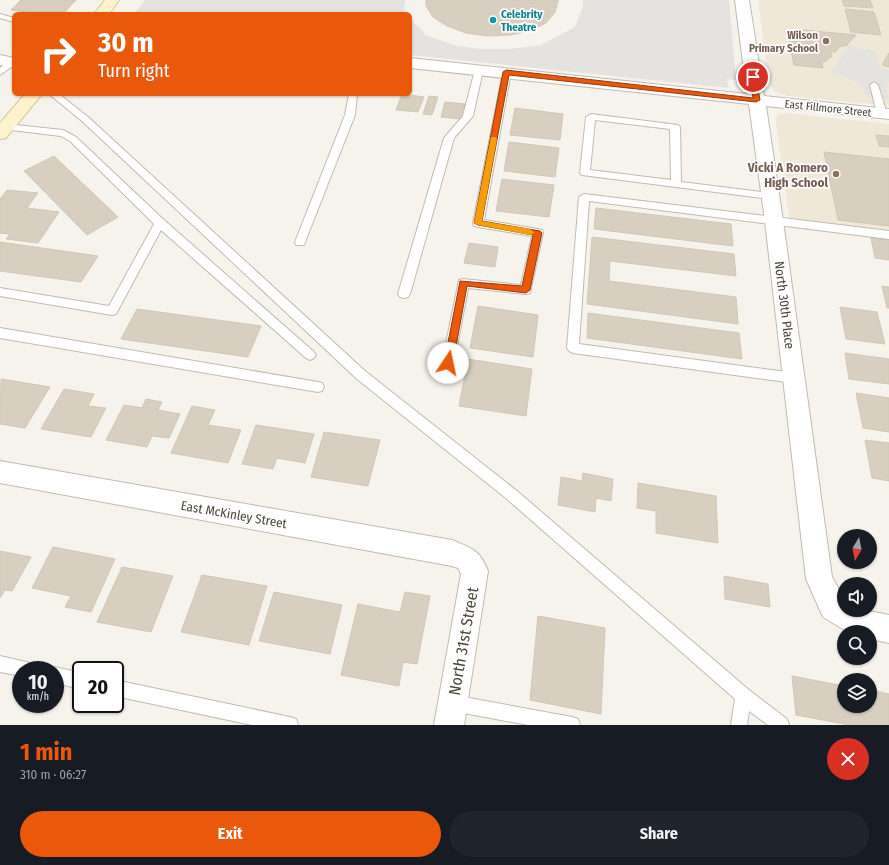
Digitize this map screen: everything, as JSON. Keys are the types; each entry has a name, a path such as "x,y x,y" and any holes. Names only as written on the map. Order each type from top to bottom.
{"main road":[{"path":"103,12 112,0"},
{"path":"3,131 32,96"}],"street":[{"name":"North 30th Place","path":"742,0 774,221 819,579 832,607 861,624 889,629"},
{"name":"East Fillmore Street","path":"412,63 506,72 886,114"},
{"name":"East McKinley Street","path":"0,472 452,553 467,559"},
{"name":"North 31st Street","path":"451,714 475,571 467,559"}],"lane":[{"path":"0,16 12,19"},
{"path":"404,294 448,138 453,131 466,121 479,70"},
{"path":"448,363 463,283 526,290 538,233 478,223 506,72"},
{"path":"874,85 886,114"},
{"path":"56,96 85,119 361,375 512,495 743,696 781,725"},
{"path":"300,242 350,115 353,96"},
{"path":"676,185 675,127 592,118 585,173 676,185 770,196"},
{"path":"3,131 63,133 74,139 160,223 310,355"},
{"path":"794,378 573,348 584,197 889,235"},
{"path":"0,292 112,311 160,223"},
{"path":"0,333 318,387"},
{"path":"0,664 12,666"},
{"path":"124,690 290,725"},
{"path":"739,725 743,696"},
{"path":"451,714 572,725"}],"shaded area":[{"path":"145,0 405,0 404,12 136,12"},
{"path":"583,0 729,0 736,80 727,79 729,88 412,55 412,20 426,35 453,45 479,49 509,49 541,45 575,27 583,6"},
{"name":"Wilson Primary School","path":"758,0 889,0 889,106 788,96 774,91 769,81"},
{"path":"850,45 865,51 867,49 875,51 880,67 889,70 889,82 885,83 889,100 866,97 861,84 831,72"},
{"name":"Vicki A Romero High School","path":"786,113 889,124 889,235 790,223 776,125 776,118 778,115"}],"building":[{"path":"21,0 76,0 65,12 28,12 11,10"},
{"name":"Celebrity Theatre","path":"426,0 558,1 555,12 546,23 530,31 510,35 488,36 466,33 447,26 433,17 426,6"},
{"path":"842,0 870,0 873,8 844,6"},
{"path":"845,9 874,12 881,35 851,32"},
{"path":"803,30 856,35 846,46 841,46 835,52 831,52 832,56 825,62 822,61 823,68 794,65 789,41 797,42 795,35 804,35"},
{"path":"889,53 889,67 882,65"},
{"path":"401,96 424,97 418,112 396,110"},
{"path":"429,96 438,97 432,115 423,114"},
{"path":"445,102 465,104 460,119 441,117"},
{"path":"515,108 563,114 560,140 510,135"},
{"path":"876,135 889,136 889,147 879,146"},
{"path":"509,142 559,148 555,177 504,171"},
{"path":"824,152 889,159 889,226 838,220"},
{"path":"54,156 118,217 87,235 24,171"},
{"path":"502,179 554,185 549,217 496,211"},
{"path":"7,190 38,193 27,208 59,212 38,243 6,239 10,234 0,233 0,199"},
{"path":"596,208 731,224 733,246 594,229"},
{"path":"592,237 734,254 736,276 610,261 609,281 736,297 738,324 587,304"},
{"path":"871,238 889,240 889,260 875,258"},
{"path":"0,242 98,256 81,282 0,271"},
{"path":"469,243 498,247 495,267 464,263"},
{"path":"882,286 889,287 889,308 887,308"},
{"path":"478,306 538,315 533,357 470,348"},
{"path":"840,307 877,312 885,344 846,339"},
{"path":"137,309 261,326 248,357 121,339"},
{"path":"588,313 739,333 742,359 587,338"},
{"path":"845,353 889,359 889,384 849,379"},
{"path":"468,359 532,369 526,416 459,406"},
{"path":"1,379 50,387 25,428 0,424"},
{"path":"64,389 94,394 88,406 106,408 91,437 41,429"},
{"path":"856,393 889,398 889,432 863,428"},
{"path":"146,399 162,402 158,410 180,414 169,438 152,436 147,447 106,440 124,405 142,408"},
{"path":"192,406 215,410 208,425 241,430 228,463 171,453"},
{"path":"256,425 314,434 305,463 277,458 273,469 242,464"},
{"path":"324,432 380,440 368,486 311,477"},
{"path":"865,440 889,443 889,481 872,478"},
{"path":"583,473 613,479 611,501 596,498 595,512 558,505 561,477 582,481"},
{"path":"638,483 716,496 718,543 656,533 656,511 637,508"},
{"path":"53,547 115,559 91,612 65,607 71,596 32,588"},
{"path":"0,551 31,557 12,591 5,590 0,598"},
{"path":"122,567 173,576 151,632 97,622"},
{"path":"202,575 267,586 249,645 181,632"},
{"path":"724,576 768,584 770,607 725,599"},
{"path":"274,592 342,605 330,654 259,641"},
{"path":"405,592 430,596 417,664 403,662 399,686 341,675 358,604 400,612"},
{"path":"538,616 605,628 601,714 530,700"},
{"path":"792,676 837,685 837,713 877,713 877,691 889,694 889,725 849,725 796,715"}],"slow traffic":[{"path":"494,139 478,223 530,232"}],"place":[{"name":"Celebrity Theatre","path":"493,20"},
{"name":"Wilson Primary School","path":"826,41"},
{"name":"Vicki A Romero High School","path":"836,174"}],"route":[{"path":"448,363 463,283 526,290 538,233 478,223 506,72 756,100 753,77"}]}
